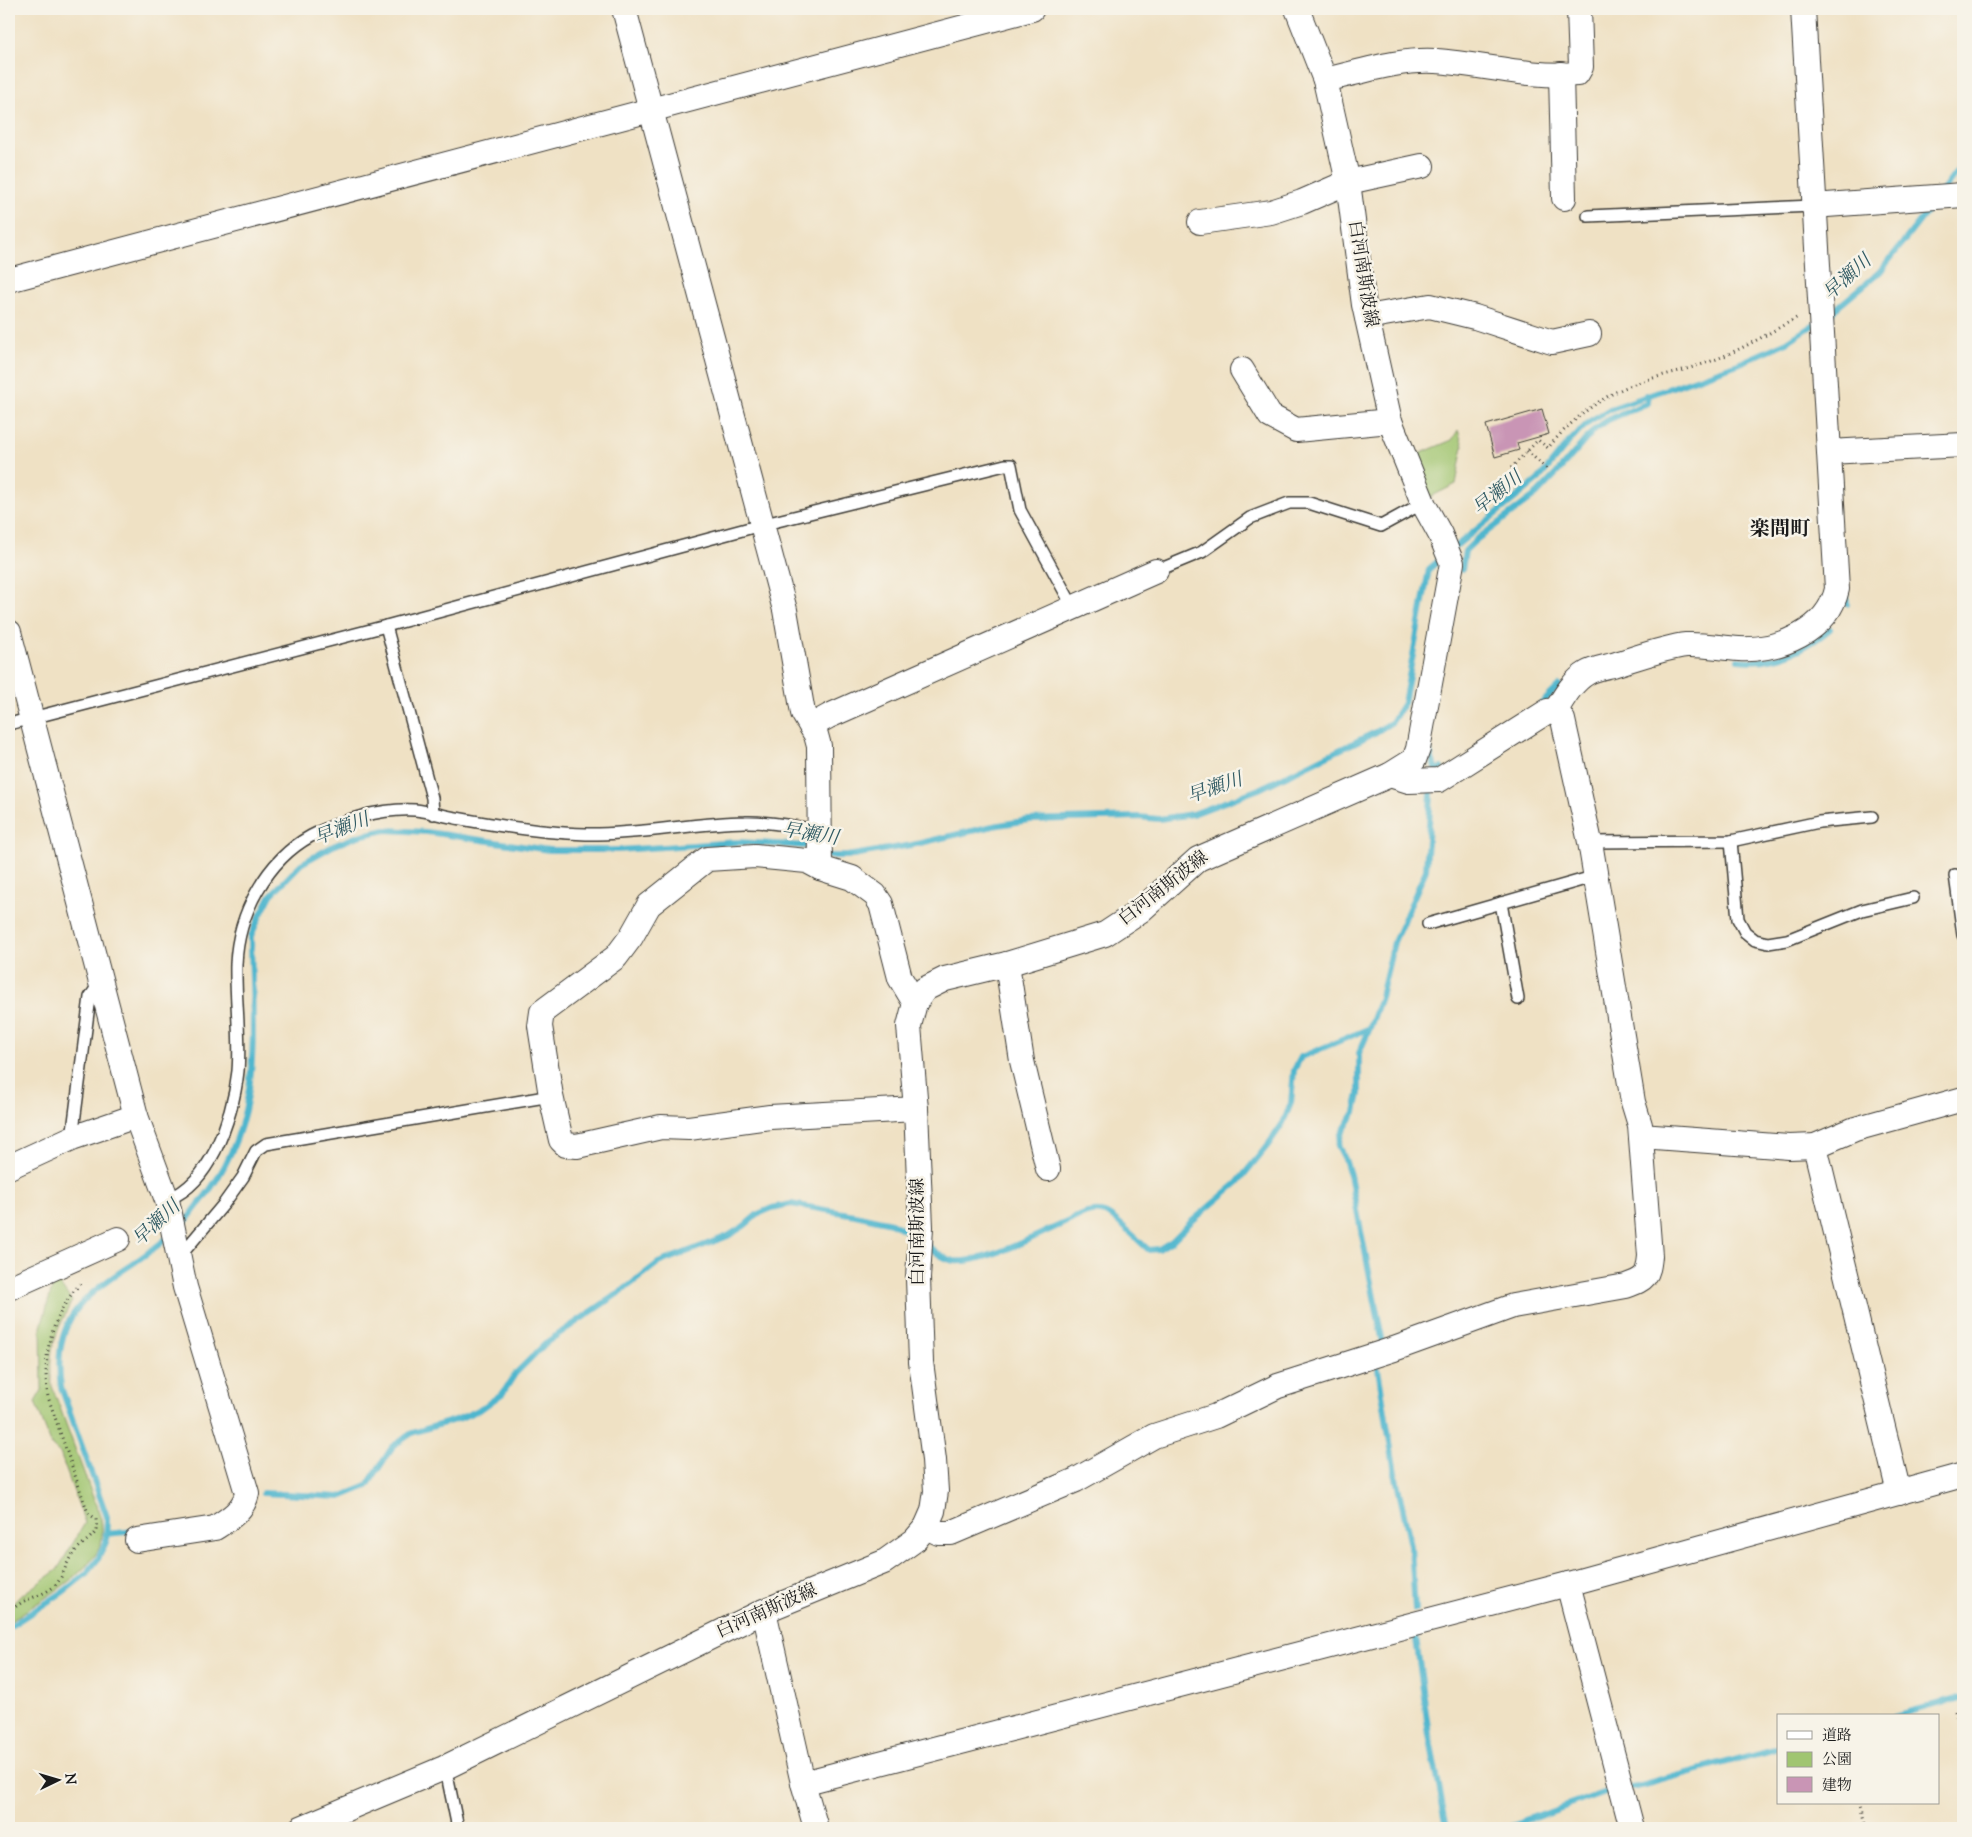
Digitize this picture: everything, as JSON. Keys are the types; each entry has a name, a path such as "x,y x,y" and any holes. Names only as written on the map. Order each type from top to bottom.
{"street":[{"path":"624,9 785,610 803,713 811,726 819,746 820,850 807,862 755,856 707,859 649,905 631,937 616,957 542,1012 540,1026 551,1096 561,1140 566,1145 576,1146 661,1127 689,1128 770,1117 916,1109"},
{"path":"9,280 1032,9"},
{"name":"白河南斯波線","path":"301,1828 444,1768 764,1611 884,1562 915,1540 926,1527 933,1511 936,1491 934,1460 921,1362 918,1278 921,1227 916,1109 909,1026 915,1003 925,989 945,979 1007,964 1105,934 1140,911 1198,859 1390,774 1414,760 1418,749 1452,563 1440,534 1424,505 1390,421 1367,317 1348,182 1325,80 1297,9"},
{"path":"1325,80 1397,64 1435,61 1506,71 1577,74 1581,67 1579,9"},
{"path":"1556,710 1566,692 1587,672 1684,645 1739,649 1759,648 1789,641 1820,621 1829,612 1835,600 1837,589 1822,336 1811,311 1813,206 1803,9"},
{"path":"1561,74 1564,198"},
{"path":"1200,222 1272,212 1302,202 1348,182 1422,166"},
{"path":"1813,206 1962,195"},
{"path":"1367,317 1430,306 1475,317 1552,342 1589,334"},
{"path":"1242,370 1270,416 1296,430 1390,421"},
{"path":"1830,452 1963,446"},
{"path":"811,726 829,716 1156,571"},
{"path":"9,632 136,1116 247,1493 245,1504 215,1528 137,1540"},
{"path":"1390,774 1408,781 1439,780 1548,711 1556,710"},
{"path":"926,1527 939,1533 951,1532 1076,1480 1154,1436 1216,1416 1278,1386 1394,1349 1513,1306 1626,1286 1642,1281 1649,1270 1650,1256 1640,1136 1590,842 1563,720 1556,710"},
{"path":"820,850 875,896 881,904 900,978 915,1003"},
{"path":"1007,964 1022,1061 1048,1168"},
{"path":"1640,1136 1789,1147 1815,1146 1855,1129 1963,1098"},
{"path":"9,1167 72,1138 136,1116"},
{"path":"1815,1146 1899,1493"},
{"path":"9,1288 125,1240"},
{"path":"804,1783 1568,1584 1963,1475"},
{"path":"1568,1584 1632,1828"},
{"path":"764,1611 816,1828"}],"lane":[{"path":"1588,216 1813,206"},
{"path":"9,724 386,626 761,525 1005,464 1011,466 1020,510 1073,607"},
{"path":"1156,571 1202,552 1250,518 1289,503 1309,503 1380,526 1414,508 1424,505"},
{"path":"386,626 432,798 433,814"},
{"path":"163,1213 201,1174 220,1142 230,1116 238,1069 236,963 245,917 262,882 292,849 309,837 348,819 415,810 542,832 579,834 747,822 820,850"},
{"path":"1590,842 1731,841 1819,822 1872,817"},
{"path":"1731,841 1738,919 1746,932 1756,940 1768,943 1787,940 1862,910 1913,898"},
{"path":"1955,875 1963,935"},
{"path":"1428,924 1596,876"},
{"path":"1501,903 1518,999"},
{"path":"72,1138 90,997 100,983"},
{"path":"177,1252 223,1205 243,1177 256,1151 266,1144 551,1096"},
{"path":"444,1768 458,1828"}],"path":[{"path":"1511,468 1538,440 1548,448 1555,439 1590,407 1613,393 1715,360 1747,346 1811,311"},
{"path":"1526,451 1548,470"},
{"path":"125,1240 163,1213"},
{"path":"9,1614 14,1606 51,1589 59,1581 71,1556 97,1530 96,1519 88,1513 48,1397 46,1385 46,1357 52,1332 69,1297 89,1276"},
{"path":"1955,1711 1963,1743"},
{"path":"1859,1804 1866,1828"}],"green space":[{"path":"1458,430 1463,446 1456,484 1430,497 1414,456 1452,440"},
{"path":"55,1278 72,1301 61,1322 54,1342 51,1362 52,1386 101,1519 102,1540 96,1554 76,1576 11,1621 9,1618 9,1608 20,1596 57,1570 85,1523 60,1453 52,1446 35,1402 42,1390 41,1327"}],"building":[{"path":"1542,409 1549,434 1517,443 1519,450 1495,457 1486,425"}],"waterway":[{"name":"早瀬川","path":"1943,190 1963,163"},
{"name":"早瀬川","path":"1827,316 1880,272 1933,204"},
{"name":"早瀬川","path":"1451,550 1538,480 1568,443 1590,421 1610,409 1738,364 1787,342 1816,323"},
{"path":"1462,570 1465,551 1476,540 1537,494 1595,429 1608,420 1648,403 1646,395"},
{"name":"早瀬川","path":"825,854 830,856 847,856 912,845 993,826 1029,820 1138,817 1159,819 1193,814 1259,789 1376,732 1392,722 1404,703 1429,569 1444,556"},
{"path":"1846,590 1847,604"},
{"path":"1738,660 1764,660 1787,655 1809,644 1830,629"},
{"path":"1540,705 1559,686"},
{"path":"1428,747 1436,770 1441,768"},
{"path":"925,1244 946,1258 954,1261 966,1261 996,1253 1091,1212 1109,1215 1149,1250 1159,1249 1172,1241 1191,1222 1237,1183 1268,1145 1283,1123 1291,1103 1294,1070 1301,1057 1370,1028 1381,997 1394,942 1426,870 1431,793"},
{"name":"早瀬川","path":"178,1229 200,1203 221,1172 236,1141 245,1109 251,1076 253,1042 251,936 271,895 301,864 333,846 358,836 386,830 427,832 549,850 618,850 738,842 808,846 814,849"},
{"path":"1370,1028 1359,1053 1359,1094 1355,1112 1341,1134 1338,1146 1350,1175 1383,1343"},
{"path":"263,1493 340,1497 367,1486 393,1446 412,1433 458,1419 481,1409 503,1393 515,1374 547,1342 626,1288 658,1263 728,1236 758,1214 772,1208 791,1204 855,1215 891,1223 915,1236"},
{"name":"早瀬川","path":"9,1627 63,1592 86,1574 98,1559 106,1542 107,1517 61,1387 60,1356 64,1332 74,1312 89,1296 168,1237"},
{"path":"1378,1369 1395,1473 1411,1546 1415,1609"},
{"path":"106,1534 136,1531"},
{"path":"1415,1631 1429,1735 1447,1828"},
{"path":"1902,1714 1963,1697"},
{"path":"1633,1788 1777,1748"},
{"name":"早瀬川","path":"9,1776 9,1799"},
{"path":"1506,1828 1611,1790"}],"district":[{"name":"楽間町","path":"1780,530"}]}
